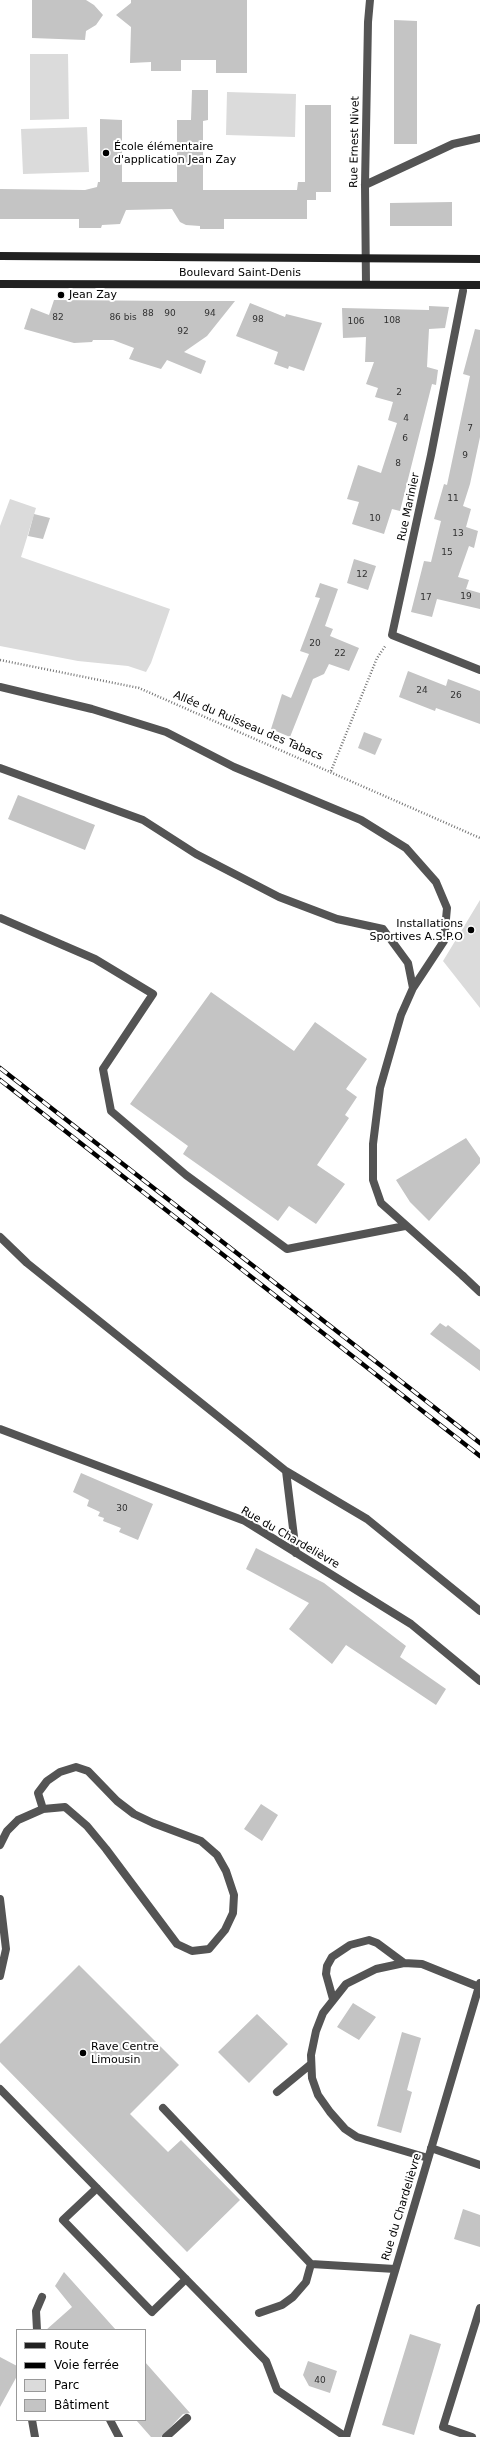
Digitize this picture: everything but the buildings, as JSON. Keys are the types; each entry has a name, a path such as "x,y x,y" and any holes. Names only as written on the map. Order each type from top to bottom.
{"main road":[{"name":"Boulevard Saint-Denis","path":"0,256 480,259"},
{"name":"Boulevard Saint-Denis","path":"0,284 366,284 480,286"}],"street":[{"name":"Rue Ernest Nivet","path":"366,284 365,186 370,0"},
{"path":"365,186 453,144 480,138"},
{"name":"Rue Marinier","path":"392,636 431,455 464,291"},
{"path":"392,636 480,670"},
{"path":"0,687 92,709 166,732 234,767 361,820 406,848 436,882 447,908 444,941 413,988 401,1016 380,1088 373,1144 373,1180 381,1202 405,1226 480,1292"},
{"path":"0,768 143,820 196,854 279,897 337,919 383,929 408,963 413,988"},
{"path":"0,918 95,959 153,994 103,1069 111,1111 186,1175 287,1249 405,1226"},
{"path":"0,1237 27,1263 286,1471 367,1518 480,1611"},
{"name":"Rue du Chardelièvre","path":"0,1428 245,1521 411,1624 480,1681"},
{"path":"286,1471 296,1553"},
{"path":"0,1845 8,1831 18,1820 43,1809 65,1807 87,1826 178,1944 192,1951 209,1949 225,1930 233,1912 234,1895 226,1871 217,1855 201,1841 153,1823 134,1814 117,1801 88,1771 76,1767 60,1772 47,1781 38,1793 43,1809"},
{"path":"0,1899 3,1909 6,1949 0,1976"},
{"path":"333,1999 326,1974 327,1966 332,1957 350,1945 369,1940 377,1943 404,1963"},
{"path":"428,2158 357,2137 345,2129 318,2095 312,2078 316,2031 323,2013 333,1999 346,1984 361,1975 404,1963 422,1964 479,1985"},
{"name":"Rue du Chardelièvre","path":"346,2437 479,1985"},
{"path":"277,2092 312,2064"},
{"path":"0,2089 266,2361 277,2390 346,2437"},
{"path":"163,2108 311,2264 395,2269"},
{"path":"431,2148 480,2165"},
{"path":"97,2188 63,2220 152,2312 186,2280"},
{"path":"259,2313 282,2305 293,2297 306,2282 311,2264"},
{"path":"37,2329 36,2311 42,2297"},
{"path":"472,2437 443,2427 480,2308"},
{"path":"170,2435 187,2418"},
{"path":"32,2421 35,2437"},
{"path":"111,2421 120,2437"}],"path":[{"path":"331,771 377,658 392,636"},
{"name":"Allée du Ruisseau des Tabacs","path":"0,660 139,688 331,771 480,838"}],"green space":[{"path":"30,54 68,54 69,119 30,120"},
{"path":"227,92 296,94 295,137 226,135"},
{"path":"87,127 89,172 23,174 21,129"},
{"path":"10,499 36,508 21,557 170,609 151,663 146,672 128,666 78,661 0,646 0,526"},
{"name":"Installations Sportives A.S.P.O","path":"480,900 480,1008 443,961"}],"railway":[{"path":"0,1068 480,1443"},
{"path":"0,1080 480,1456"}],"place":[{"name":"École élémentaire d'application Jean Zay","path":"106,153"},
{"name":"Jean Zay","path":"61,295"},
{"name":"Installations Sportives A.S.P.O","path":"471,930"},
{"name":"Rave Centre Limousin","path":"83,2053"}]}
